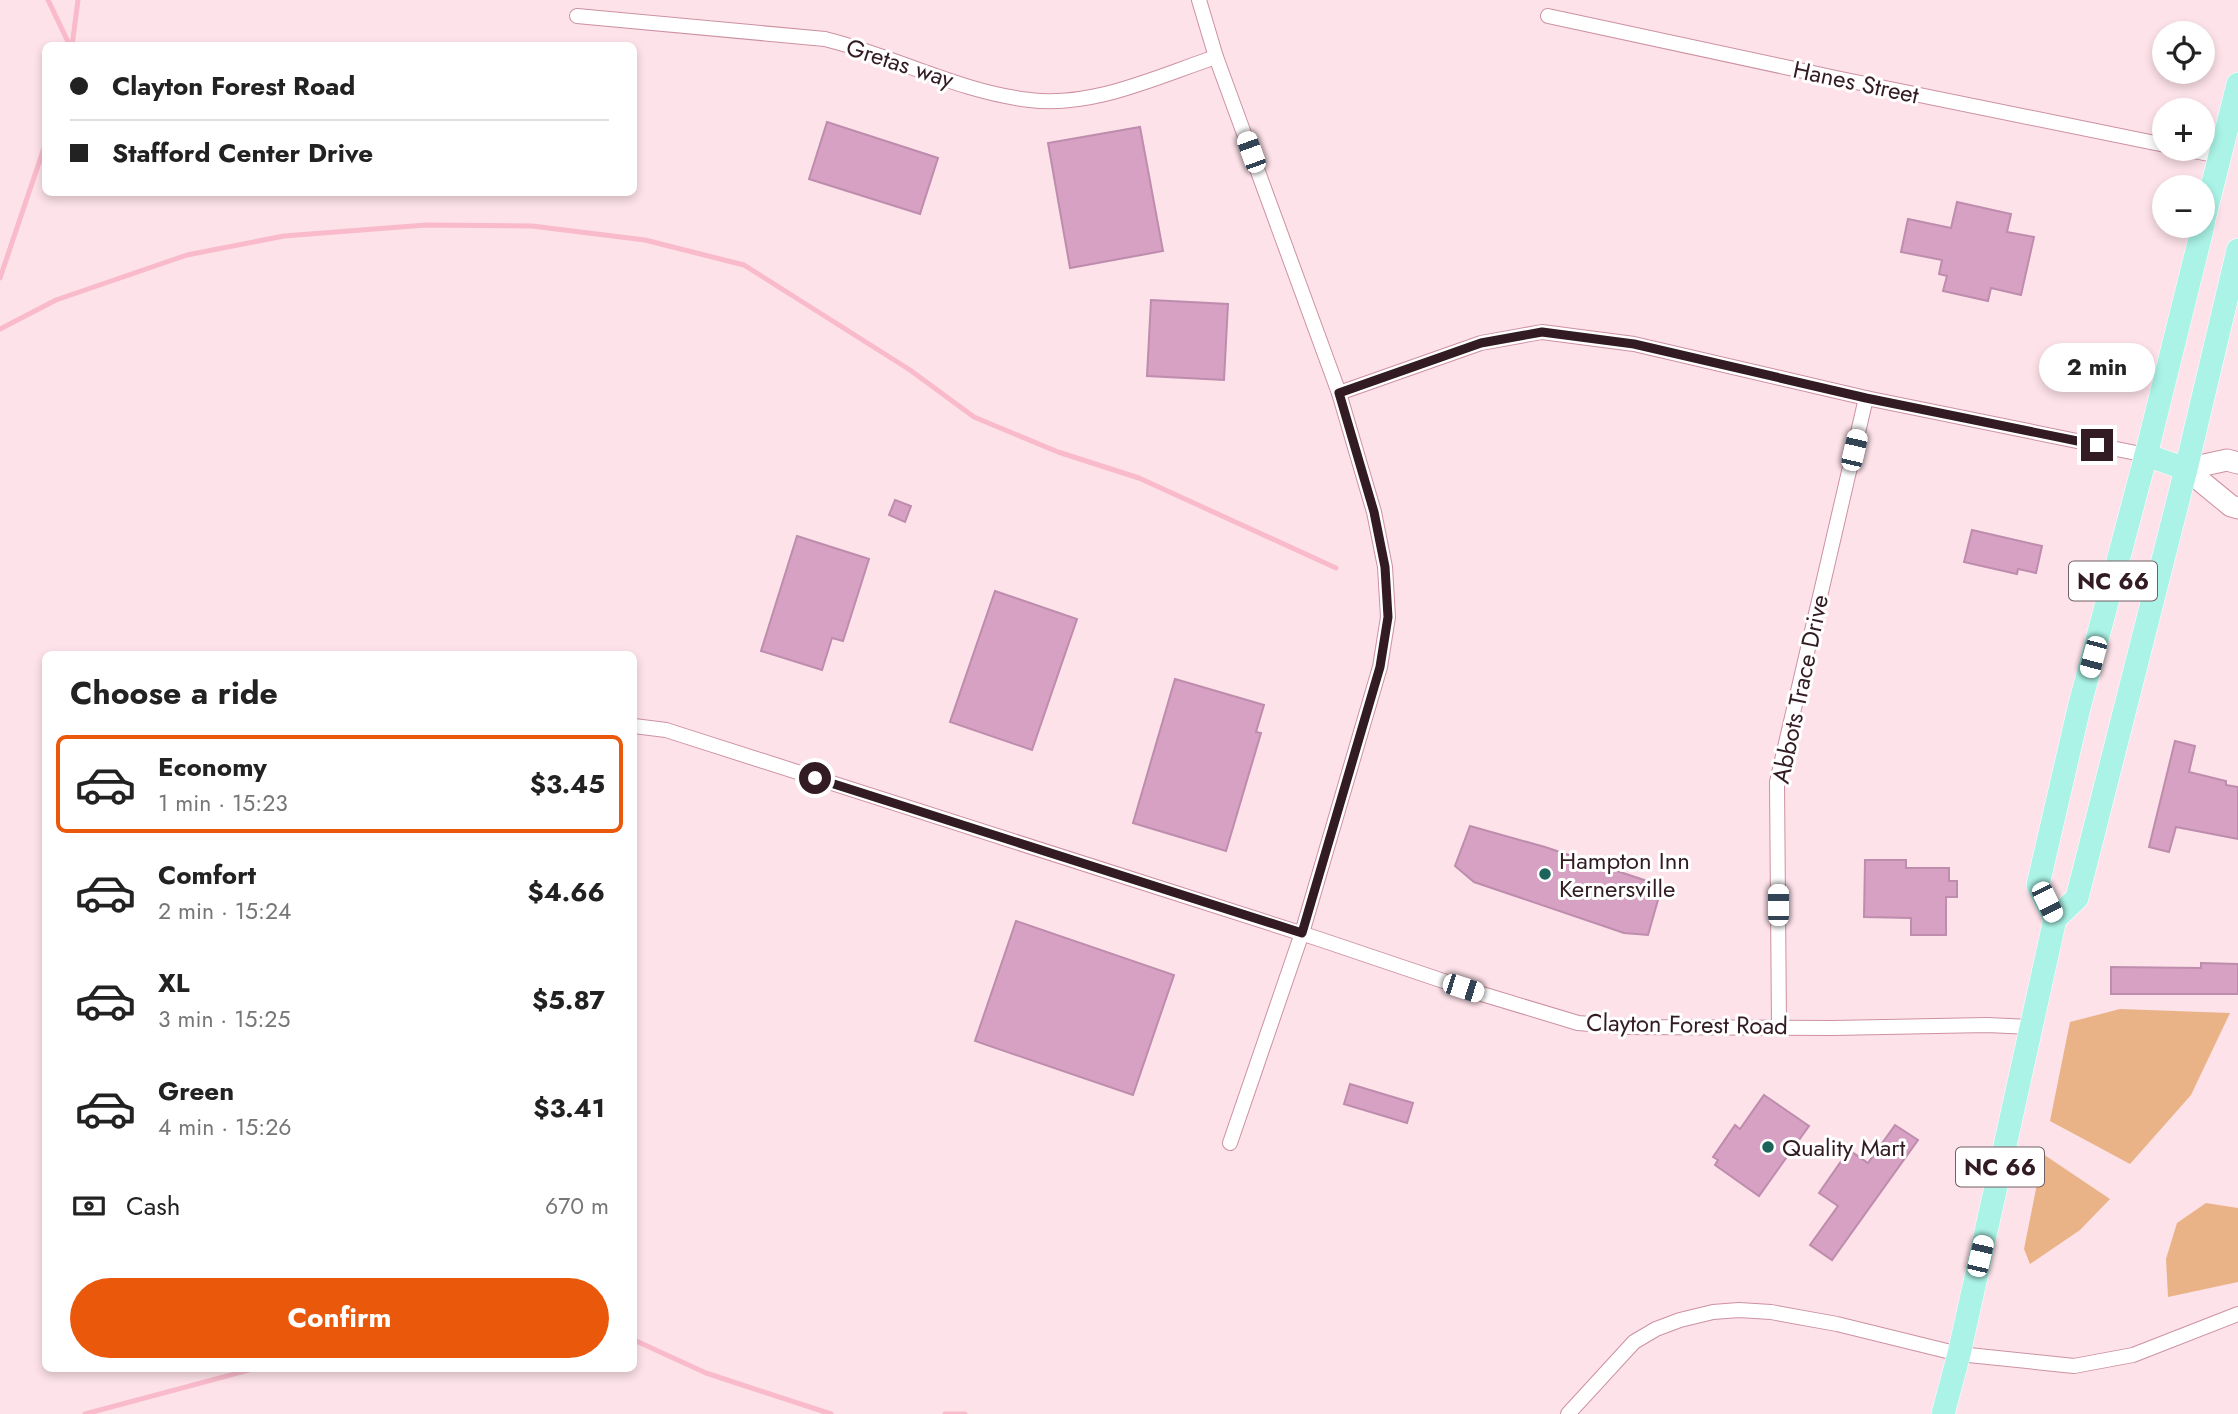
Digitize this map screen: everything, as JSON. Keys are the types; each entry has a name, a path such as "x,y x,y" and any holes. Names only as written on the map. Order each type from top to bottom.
{"main road":[{"name":"NC 66","path":"2215,176 2238,84"},
{"name":"NC 66","path":"2055,919 2038,885 2079,708 2200,238"},
{"name":"NC 66","path":"1943,1414 1959,1354 2055,919 2077,898 2186,469 2238,250"},
{"path":"2146,455 2186,469 2231,506 2238,508"},
{"path":"2186,469 2227,460 2238,463"}],"street":[{"path":"1199,0 1216,57 1339,393 1374,512 1385,567 1388,617 1380,667 1302,933 1230,1143"},
{"name":"Gretas way","path":"577,16 825,39 860,48 984,91 1031,101 1110,93 1216,57"},
{"name":"Hanes Street","path":"1548,16 2152,142"},
{"path":"2215,155 2220,156"},
{"path":"1339,393 1481,343 1542,332 1634,344 1866,398 2146,455"},
{"name":"Abbots Trace Drive","path":"1779,1026 1777,782 1866,398"},
{"name":"Clayton Forest Road","path":"637,726 666,730 1578,1023 1626,1027 2031,1027"},
{"path":"1568,1414 1634,1342 1656,1329 1713,1312 1771,1312 1837,1324 1959,1354 2074,1366 2133,1355 2238,1314"}],"shaded area":[{"path":"2120,1009 2230,1013 2191,1095 2130,1164 2050,1121 2070,1022"},
{"path":"2043,1154 2110,1199 2080,1230 2030,1264 2024,1249"},
{"path":"2206,1203 2238,1208 2238,1282 2168,1297 2166,1259 2177,1223"}],"building":[{"path":"827,122 938,158 920,214 809,179"},
{"path":"1140,127 1163,251 1070,268 1048,143"},
{"path":"1957,202 2011,214 2007,232 2034,237 2021,295 1991,288 1988,301 1943,291 1947,276 1939,274 1942,260 1901,252 1908,219 1951,228"},
{"path":"1151,300 1228,304 1224,380 1147,376"},
{"path":"895,500 911,506 905,522 889,515"},
{"path":"1972,530 2042,546 2036,573 2018,569 2017,574 1964,562"},
{"path":"797,536 869,559 843,641 832,638 822,670 761,651"},
{"path":"995,591 1077,619 1032,750 950,722"},
{"path":"1175,679 1264,705 1256,732 1261,733 1226,851 1133,823"},
{"path":"2175,741 2195,746 2189,772 2226,781 2226,785 2238,787 2238,839 2176,827 2169,852 2149,847"},
{"name":"Hampton Inn Kernersville","path":"1470,826 1545,847 1662,886 1648,935 1624,933 1474,882 1455,866"},
{"path":"1865,860 1906,860 1906,868 1949,868 1949,881 1957,881 1957,897 1946,897 1946,935 1911,935 1911,918 1864,917"},
{"path":"1016,921 1174,975 1133,1095 975,1041"},
{"path":"2201,963 2238,964 2238,994 2111,994 2111,967 2201,968"},
{"path":"1350,1084 1413,1103 1407,1123 1344,1104"},
{"path":"1764,1095 1809,1126 1759,1196 1715,1165 1718,1160 1713,1157 1735,1125 1740,1129"},
{"path":"1895,1125 1918,1140 1832,1260 1810,1245 1838,1206 1819,1193 1849,1150 1868,1163"}],"waterway":[{"path":"48,0 68,42"},
{"path":"73,42 78,0"},
{"path":"0,278 42,154"},
{"path":"0,329 56,300 187,255 284,236 426,225 532,226 645,240 744,265 910,370 974,417 1058,452 1139,478 1336,568"},
{"path":"637,1341 706,1373 831,1414"},
{"path":"85,1414 242,1372"},
{"path":"945,1414 965,1414"}],"place":[{"name":"Hampton Inn Kernersville","path":"1545,874"},
{"name":"Quality Mart","path":"1768,1147"}],"route":[{"path":"815,778 1302,933 1380,667 1388,617 1385,567 1374,512 1339,393 1481,343 1542,332 1634,344 1866,398 2097,445"}]}
